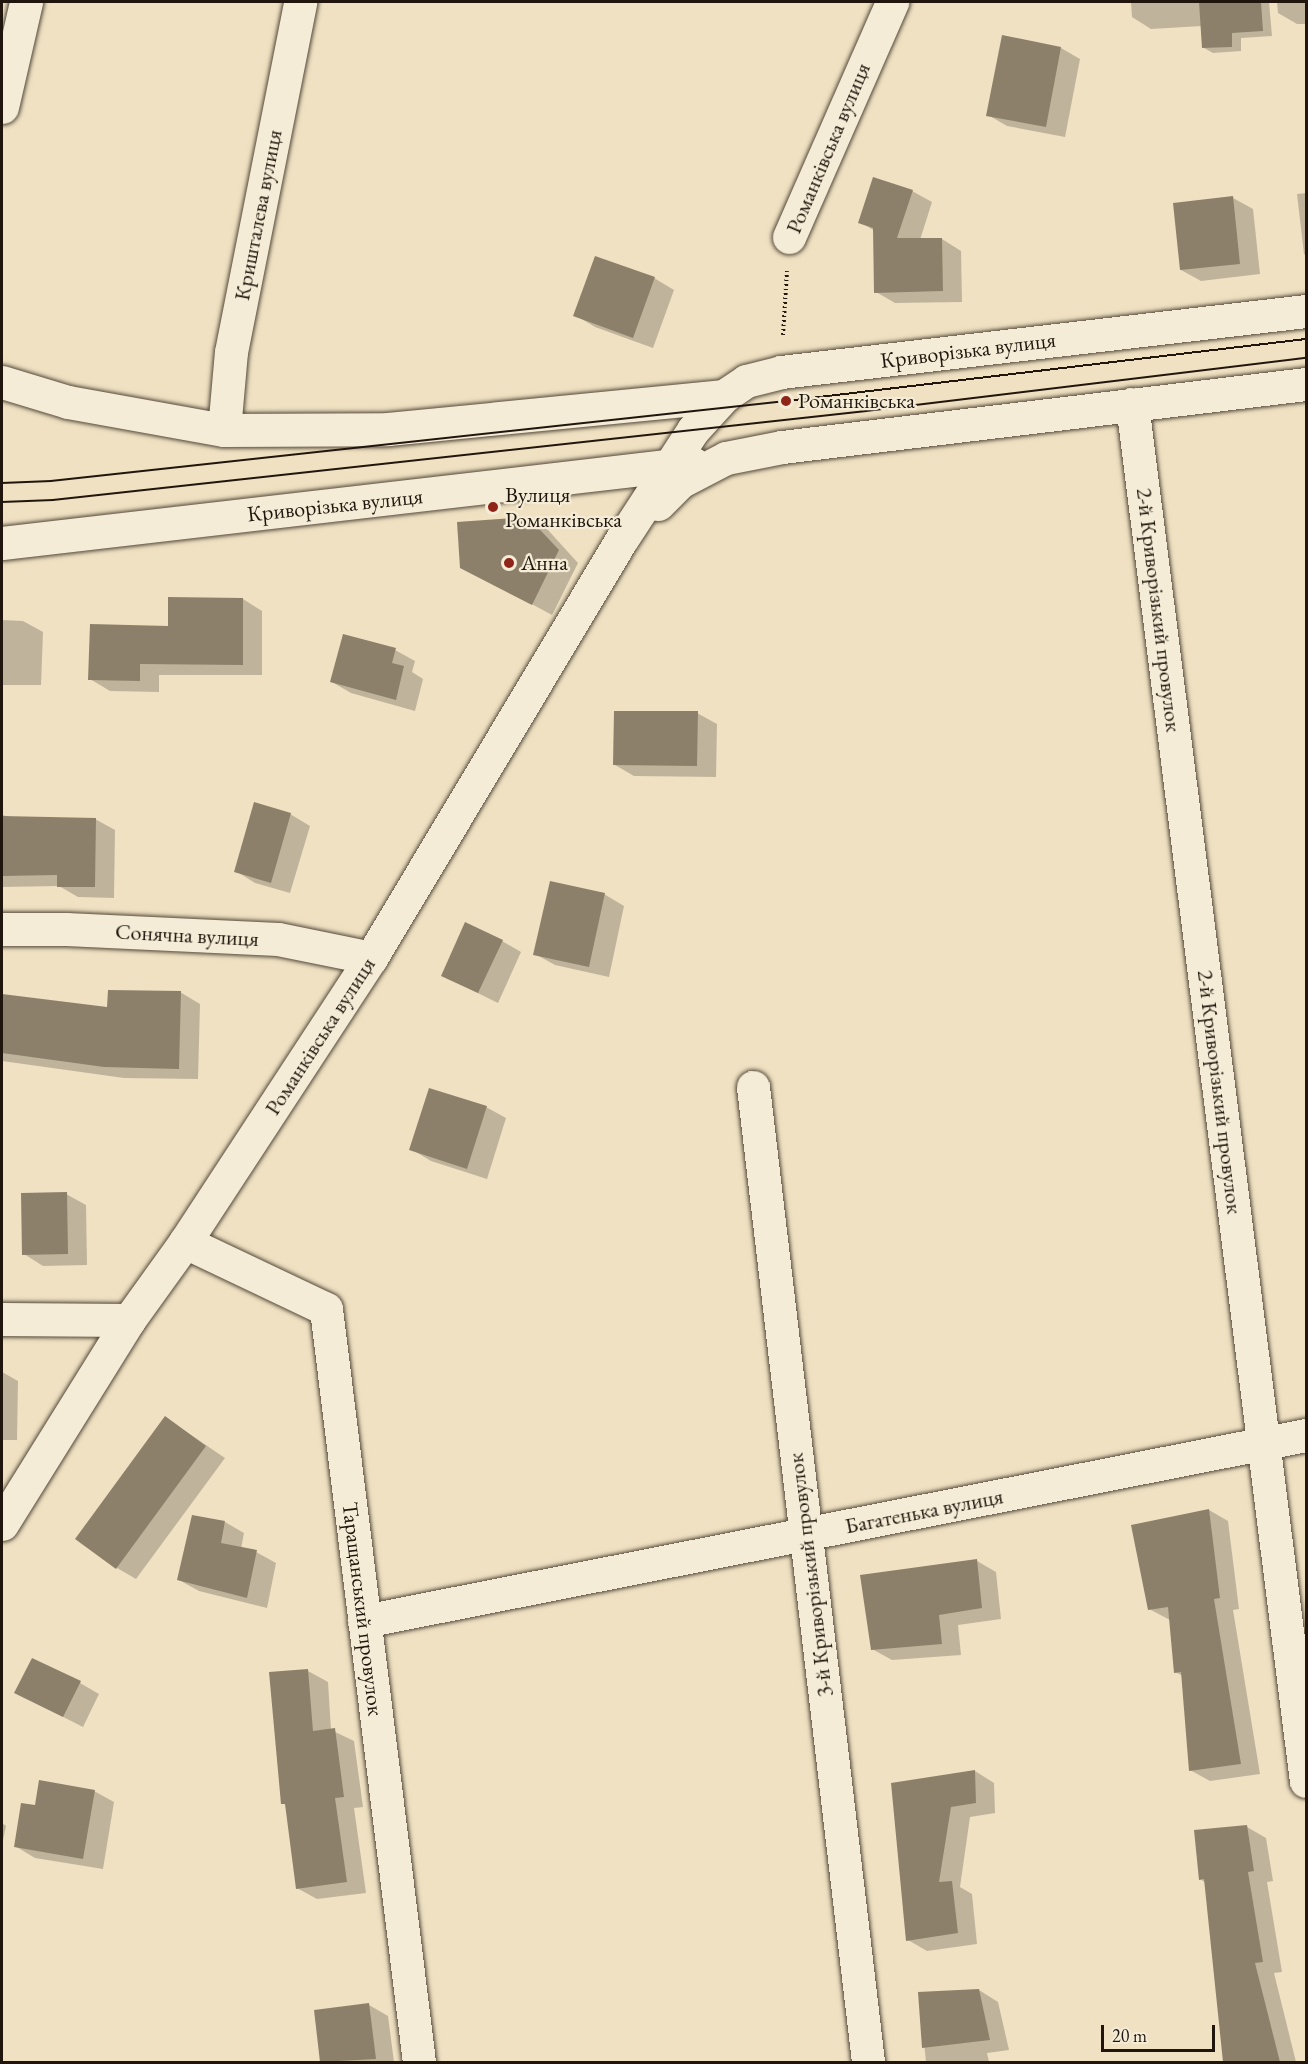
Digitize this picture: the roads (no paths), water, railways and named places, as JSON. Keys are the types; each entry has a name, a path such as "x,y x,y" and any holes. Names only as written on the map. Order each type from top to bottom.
{"street":[{"name":"Кришталева вулиця","path":"224,430 231,352 300,2"},
{"name":"Романківська вулиця","path":"789,237 892,2"},
{"path":"2,107 15,20"},
{"name":"Криворізька вулиця","path":"622,539 693,430 724,396 746,381 780,372 1306,311"},
{"path":"2,382 68,402 224,430 388,429 724,396"},
{"name":"Криворізька вулиця","path":"2,543 669,467 782,447 1306,384"},
{"name":"2-й Криворізький провулок","path":"1132,404 1306,1781"},
{"name":"Криворізька вулиця","path":"622,539 680,482 726,458"},
{"name":"Романківська вулиця","path":"2,1524 129,1320 185,1242 371,958 622,539"},
{"name":"Сонячна вулиця","path":"2,929 66,929 279,939 371,958"},
{"name":"3-й Криворізький провулок","path":"753,1087 868,2062"},
{"name":"Таращанський провулок","path":"185,1242 326,1309 418,2062"},
{"path":"2,1319 129,1320"},
{"name":"Багатенька вулиця","path":"364,1621 1306,1435"}],"tram line":[{"path":"2,483 51,481 786,401 1306,339"},
{"path":"2,502 53,500 866,411 1306,358"}],"place":[{"name":"Романківська","path":"786,401"},
{"name":"Вулиця Романківська","path":"493,507"},
{"name":"Анна","path":"509,563"}]}
